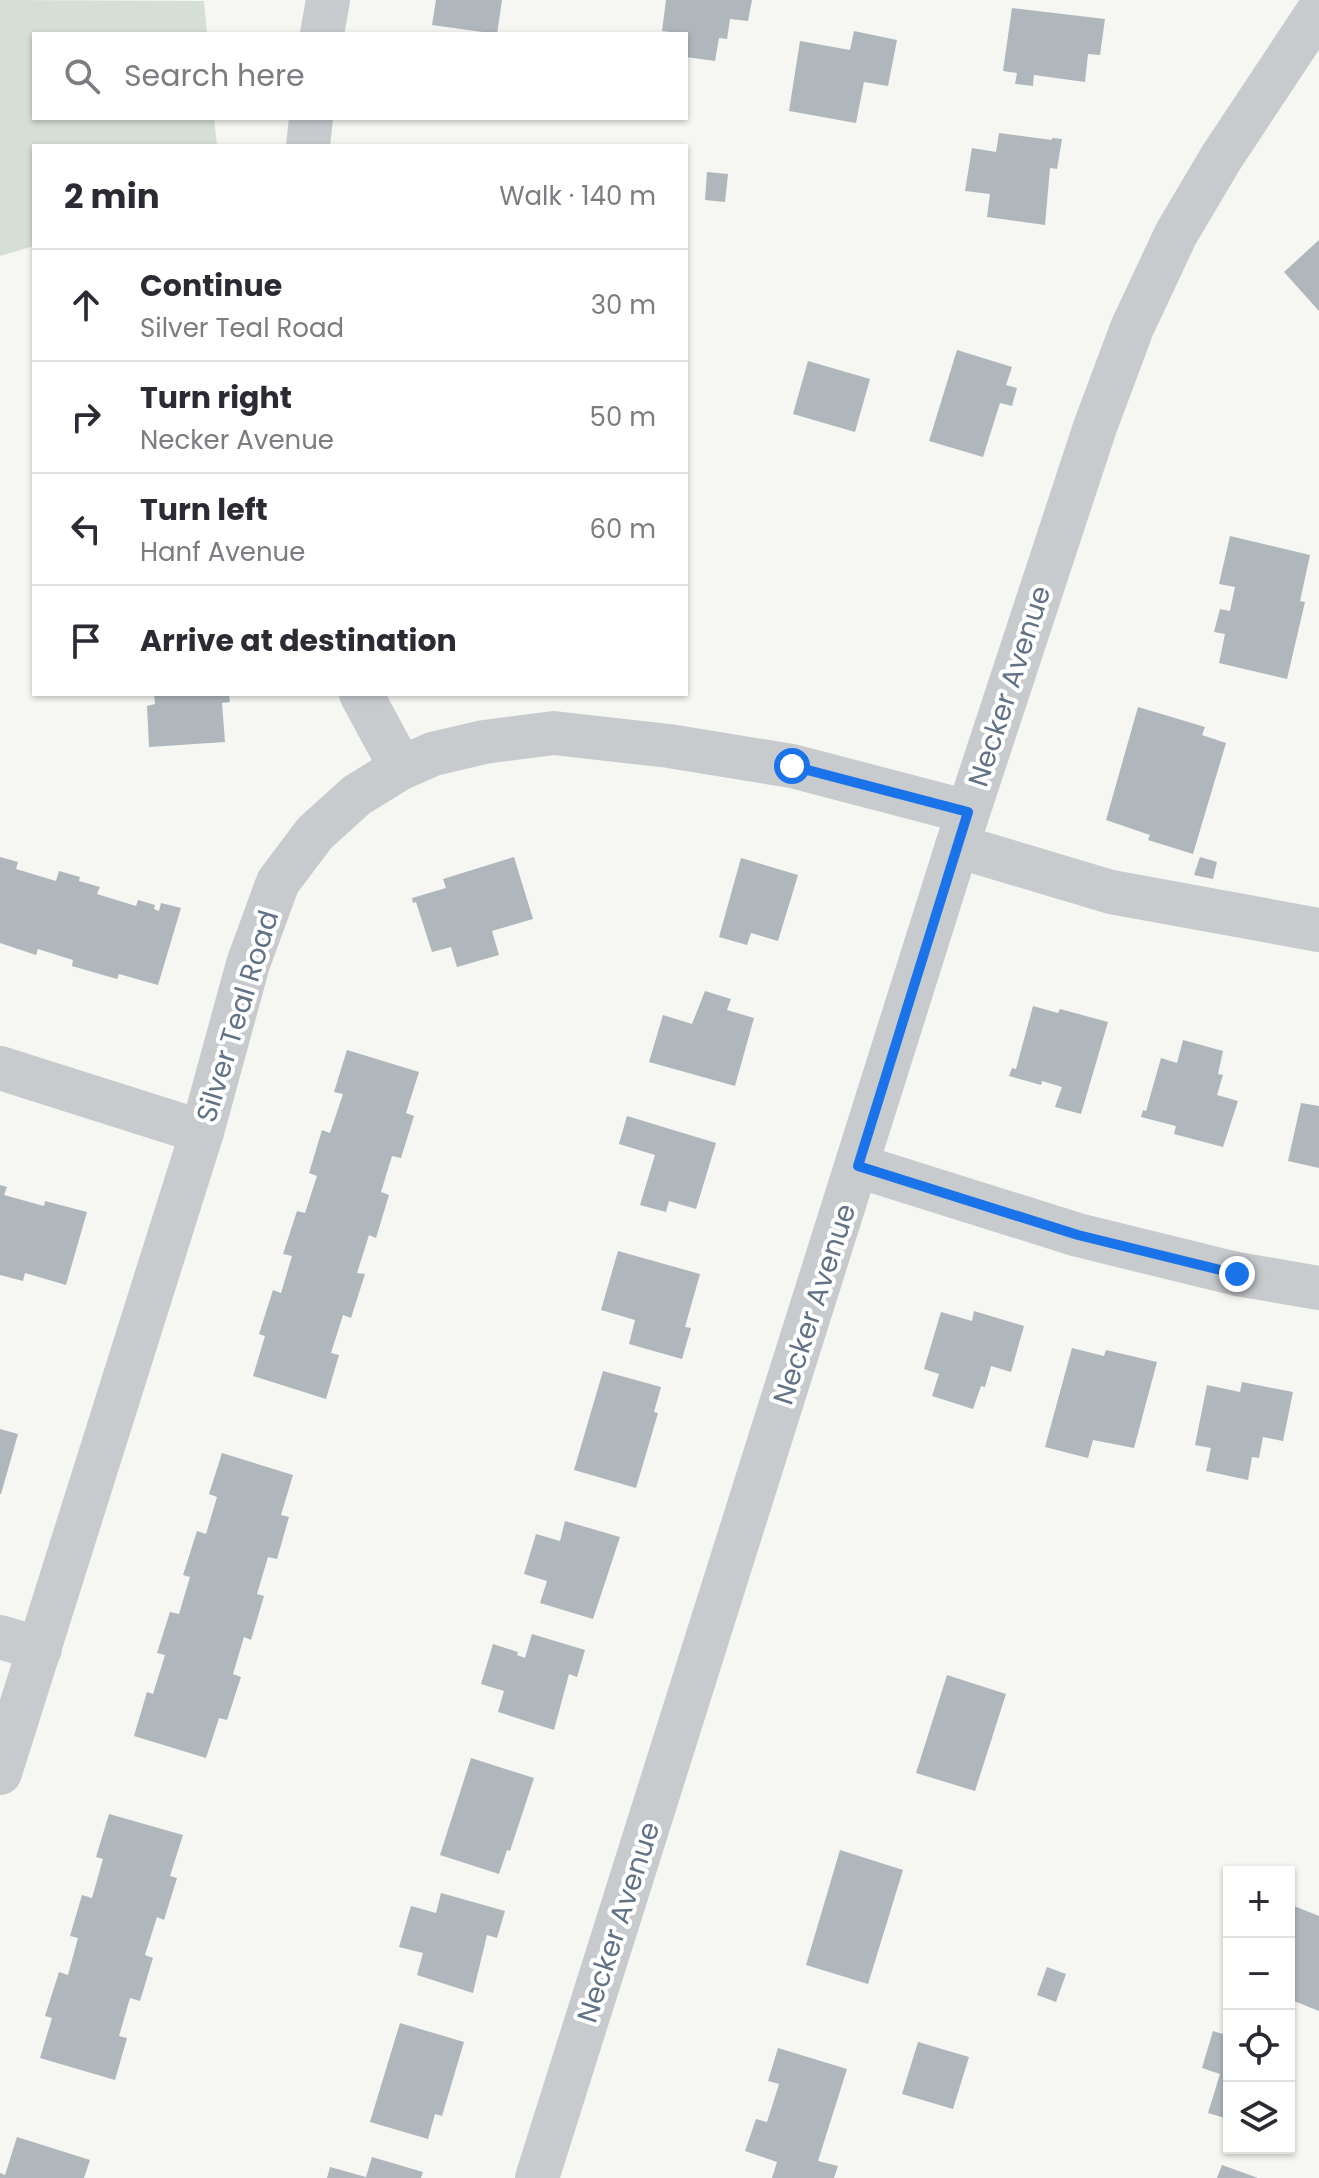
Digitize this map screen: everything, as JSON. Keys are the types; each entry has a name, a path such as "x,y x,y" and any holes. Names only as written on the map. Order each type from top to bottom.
{"street":[{"path":"322,32 328,0"},
{"name":"Necker Avenue","path":"537,2178 962,829 1021,658 1061,528 1132,328 1176,234 1229,146 1319,10"},
{"path":"308,144 311,120"},
{"path":"362,696 401,768"},
{"name":"Silver Teal Road","path":"0,1773 20,1643 202,1132 248,964 278,882 315,833 357,795 401,768 452,749 554,733 669,746 792,766 962,829 1111,892 1319,930"},
{"path":"0,1068 202,1132"},
{"path":"858,1166 1078,1235 1237,1274 1319,1288"}],"shaded area":[{"path":"0,0 204,1 207,32 32,32 32,120 214,120 217,144 32,144 32,247 0,256"}],"building":[{"path":"436,0 502,0 497,32 432,25"},
{"path":"666,0 752,0 748,21 730,19 727,39 719,38 715,61 688,57 688,32 662,31"},
{"path":"1012,8 1105,19 1100,55 1088,54 1085,82 1034,75 1033,86 1015,84 1017,73 1003,71"},
{"path":"854,31 897,40 888,86 864,82 856,123 789,111 800,41 850,50"},
{"path":"999,133 1062,139 1057,169 1050,168 1045,225 987,217 990,194 965,191 972,148 996,152"},
{"path":"707,172 728,174 725,202 705,200"},
{"path":"1319,240 1319,311 1284,272"},
{"path":"957,350 1012,367 1006,385 1017,388 1012,406 1000,403 983,457 929,441"},
{"path":"808,361 870,379 855,432 793,414"},
{"path":"1230,536 1310,555 1300,601 1305,602 1287,679 1219,663 1225,634 1214,632 1220,609 1230,611 1235,587 1219,584"},
{"path":"154,696 229,696 230,702 222,703 225,742 149,747 147,706 155,704"},
{"path":"1138,707 1205,727 1202,735 1226,743 1193,854 1148,840 1150,835 1106,820"},
{"path":"0,857 18,862 16,869 56,881 59,871 80,877 79,881 100,887 97,894 136,906 138,900 155,905 154,909 159,911 161,903 181,908 158,985 119,974 117,979 72,966 73,960 38,949 36,955 0,943"},
{"path":"514,857 533,919 492,931 499,955 457,967 451,947 432,952 412,898 446,888 443,879"},
{"path":"1200,857 1217,862 1213,879 1194,875"},
{"path":"741,858 798,875 778,941 751,933 747,945 719,937"},
{"path":"705,991 731,999 727,1010 754,1018 735,1086 649,1062 663,1015 692,1024"},
{"path":"1033,1006 1058,1013 1060,1009 1108,1022 1081,1114 1055,1107 1062,1087 1009,1076 1012,1068 1016,1069"},
{"path":"1183,1040 1223,1051 1218,1074 1223,1075 1217,1095 1238,1101 1223,1147 1174,1134 1176,1126 1141,1117 1143,1110 1146,1111 1161,1058 1177,1063"},
{"path":"347,1050 419,1072 406,1113 414,1116 401,1158 392,1156 381,1192 389,1195 376,1238 369,1235 357,1273 365,1274 351,1318 343,1315 331,1353 339,1355 326,1399 253,1376 265,1336 259,1334 273,1290 281,1293 292,1256 283,1254 297,1211 305,1213 317,1176 309,1173 322,1130 330,1133 343,1094 334,1092"},
{"path":"1301,1103 1319,1106 1319,1168 1288,1161"},
{"path":"627,1116 716,1143 696,1209 669,1201 666,1212 640,1205 655,1155 619,1144"},
{"path":"0,1185 7,1187 4,1195 44,1206 45,1201 87,1212 66,1285 25,1273 23,1281 0,1275"},
{"path":"618,1251 700,1274 685,1327 691,1328 682,1359 629,1344 635,1320 601,1310"},
{"path":"974,1311 1024,1326 1011,1372 991,1366 985,1387 981,1386 973,1409 932,1396 939,1374 924,1369 941,1312 972,1321"},
{"path":"1072,1348 1104,1356 1106,1350 1157,1362 1134,1448 1093,1440 1088,1458 1045,1447"},
{"path":"603,1371 661,1387 654,1412 658,1413 636,1488 574,1470"},
{"path":"1242,1382 1293,1392 1283,1441 1263,1437 1259,1458 1252,1457 1248,1480 1206,1471 1211,1448 1195,1445 1207,1385 1240,1392"},
{"path":"0,1429 18,1434 1,1494 0,1494"},
{"path":"222,1453 293,1475 281,1515 289,1517 277,1559 268,1557 257,1594 264,1596 251,1640 244,1637 233,1674 241,1677 227,1720 219,1718 206,1758 134,1736 147,1692 153,1694 165,1655 157,1653 170,1612 179,1614 190,1577 183,1575 197,1531 206,1534 217,1497 209,1494"},
{"path":"565,1521 620,1537 593,1619 540,1603 547,1581 524,1574 536,1534 560,1541"},
{"path":"532,1634 585,1650 577,1677 569,1674 554,1730 498,1712 504,1691 481,1684 493,1644 518,1652 517,1655 525,1658"},
{"path":"947,1675 1006,1694 975,1791 916,1773"},
{"path":"471,1758 534,1778 510,1851 507,1850 499,1874 440,1855"},
{"path":"109,1814 183,1835 170,1876 177,1878 164,1920 157,1917 145,1955 153,1958 140,2001 130,1998 119,2036 127,2038 115,2080 40,2058 52,2018 45,2016 59,1972 68,1975 78,1938 70,1936 82,1895 92,1898 103,1859 96,1857"},
{"path":"840,1850 903,1870 868,1984 806,1965"},
{"path":"441,1893 505,1911 497,1938 487,1935 473,1993 417,1975 423,1953 399,1947 411,1906 436,1913"},
{"path":"1295,1906 1319,1916 1319,2011 1295,2001"},
{"path":"1047,1967 1066,1974 1056,2002 1037,1995"},
{"path":"400,2023 464,2042 442,2116 435,2114 428,2139 370,2122"},
{"path":"1213,2031 1223,2034 1223,2117 1208,2113 1220,2074 1202,2068"},
{"path":"918,2042 969,2057 953,2109 902,2094"},
{"path":"778,2048 847,2069 818,2161 838,2166 834,2178 772,2178 777,2162 745,2151 756,2119 767,2122 779,2084 768,2081"},
{"path":"17,2137 90,2160 84,2178 0,2178 0,2173 5,2175"},
{"path":"372,2157 423,2172 421,2178 327,2178 330,2167 366,2177"},
{"path":"1222,2165 1258,2178 1217,2178"}],"route":[{"path":"792,766 968,812 858,1166 1078,1235 1237,1274"}]}
